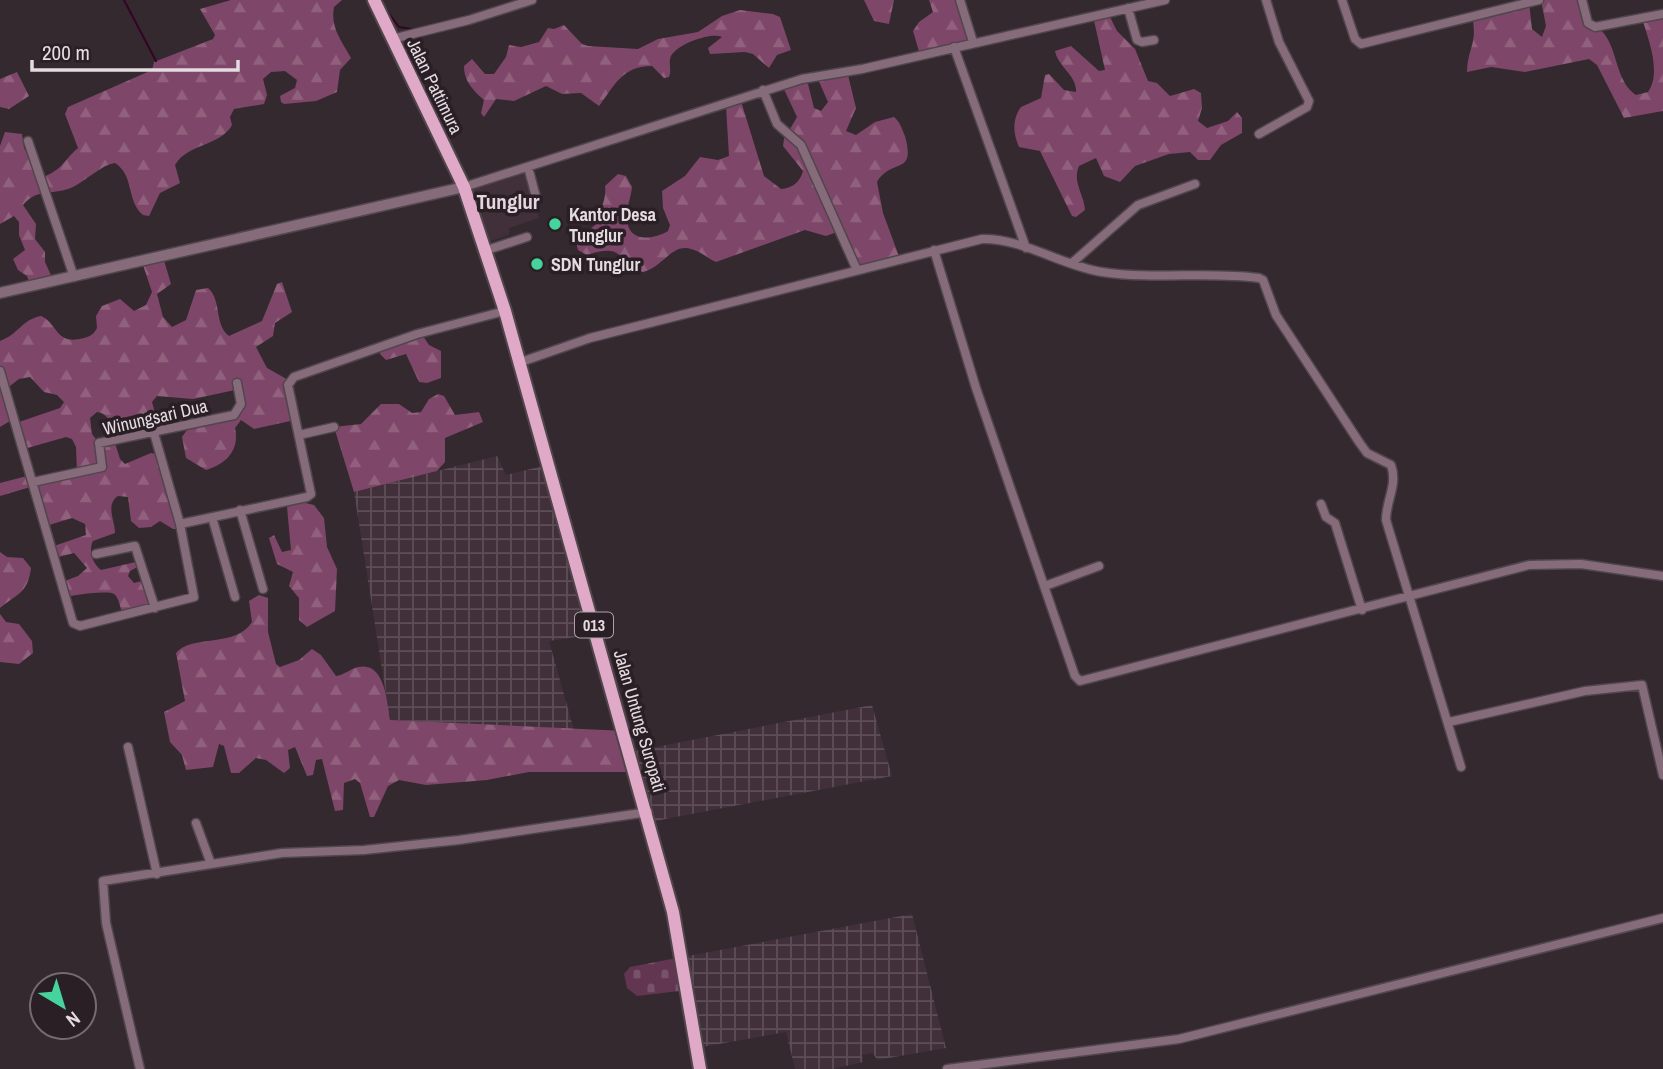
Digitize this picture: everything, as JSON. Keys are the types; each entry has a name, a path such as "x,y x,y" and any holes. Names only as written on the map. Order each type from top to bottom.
{"main road":[{"name":"Jalan Pattimura","path":"373,0 464,187"},
{"name":"Jalan Untung Suropati","path":"464,187 505,311 648,812 673,912 700,1069"}],"street":[{"path":"392,38 469,20 531,0"},
{"path":"960,0 973,43"},
{"path":"0,293 464,187 763,90 1166,0"},
{"path":"1259,134 1307,107 1309,101 1279,42 1266,0"},
{"path":"1342,0 1354,39 1361,44 1539,0"},
{"path":"1582,0 1588,23 1595,27 1663,14"},
{"path":"1128,8 1137,40 1154,40"},
{"path":"954,47 1026,248"},
{"path":"763,90 777,124 801,145 857,270"},
{"path":"28,141 74,277"},
{"path":"528,167 536,197"},
{"path":"1072,263 1138,205 1195,184"},
{"path":"487,250 527,237"},
{"path":"518,363 590,338 982,239 1026,248 1100,272 1133,276 1244,276 1263,280 1276,315 1359,442 1367,453 1385,459 1391,465 1395,477 1386,520 1461,768"},
{"path":"934,250 976,388 1075,676 1080,681 1362,610 1407,594 1528,565 1554,562 1663,576"},
{"path":"180,524 311,494 288,385 294,377 417,334 505,311"},
{"path":"0,371 75,626 192,599 195,595 180,524 154,433"},
{"name":"Winungsari Dua","path":"33,482 102,467 99,443 234,415 241,404 237,383"},
{"path":"299,435 334,427"},
{"path":"1321,504 1326,517 1335,523 1362,610"},
{"path":"240,510 263,589"},
{"path":"212,517 235,597"},
{"path":"96,554 135,546 155,608"},
{"path":"1045,586 1099,566"},
{"path":"1449,722 1585,691 1642,685 1663,775"},
{"path":"128,747 157,874"},
{"path":"140,1069 106,923 101,884 107,879 157,874 282,853 364,850 446,842 648,812"},
{"path":"196,823 211,864"},
{"path":"947,1069 1179,1039 1663,918"}],"shaded area":[{"path":"528,167 538,200 534,201 539,218 509,228 509,235 484,243 464,187"},
{"path":"497,456 506,475 547,465 596,634 549,641 574,730 390,720 354,492"},
{"path":"872,705 892,776 655,821 648,812 630,752"},
{"path":"912,914 946,1048 877,1060 873,1053 862,1055 863,1062 833,1069 795,1069 786,1032 697,1048 682,957"}],"green space":[{"path":"231,0 342,0 334,7 333,15 338,34 351,58 340,70 337,92 316,101 284,104 280,96 295,88 297,80 285,71 271,72 263,79 267,95 264,104 234,109 230,117 232,125 227,132 181,158 175,165 180,183 160,193 149,216 143,215 134,203 128,181 115,163 73,187 29,199 23,205 36,224 35,239 45,252 45,262 54,282 31,287 27,276 18,270 13,259 25,250 19,235 19,222 14,216 0,224 0,146 5,132 22,134 24,148 41,178 54,171 78,148 65,114 68,107 152,70 154,62 213,39 215,35 200,9"},
{"path":"864,0 894,0 889,24 874,21"},
{"path":"929,0 960,0 973,42 920,55 913,31 919,22 933,12"},
{"path":"1541,0 1582,0 1588,23 1606,36 1622,78 1636,95 1648,92 1654,75 1652,55 1642,18 1663,14 1663,111 1624,118 1597,65 1589,59 1525,72 1491,67 1467,72 1474,33 1472,16 1529,2 1532,29 1542,37 1546,26"},
{"path":"740,10 780,17 791,50 777,55 769,68 753,54 745,52 710,54 708,48 722,37 710,36 687,43 671,56 669,77 664,78 652,66 633,70 619,79 599,106 581,93 562,94 546,86 514,101 496,99 484,117 481,113 484,100 470,86 464,72 464,66 472,59 485,74 494,74 506,57 509,45 521,47 539,42 548,28 564,25 582,44 588,46 638,49 658,39 698,32 722,16"},
{"path":"1108,13 1117,31 1135,49 1148,81 1157,83 1170,96 1194,89 1201,93 1202,108 1198,121 1207,128 1228,121 1237,112 1242,118 1242,133 1221,145 1210,160 1198,160 1190,152 1169,154 1135,166 1120,182 1104,176 1096,158 1079,166 1077,177 1085,210 1076,217 1072,216 1040,151 1019,147 1015,122 1021,107 1041,98 1045,75 1049,74 1064,90 1076,92 1074,81 1055,51 1071,46 1099,71 1105,70 1093,16"},
{"path":"847,71 856,108 846,131 856,135 875,122 894,117 905,136 908,149 905,162 889,170 877,182 883,213 900,259 857,270 837,232 826,236 805,230 716,262 694,250 678,249 650,270 643,272 628,265 616,253 600,251 587,255 578,250 576,242 596,224 604,201 605,186 618,174 626,176 632,187 627,216 631,231 647,238 668,231 670,225 663,208 662,191 685,176 700,157 718,160 729,156 726,106 740,98 764,176 781,189 792,186 803,171 783,146 784,139 797,117 782,85 802,79 808,84 814,108 821,111 828,102 817,77"},
{"path":"17,72 29,96 9,109 0,107 0,79"},
{"path":"163,257 171,284 157,294 163,317 172,327 186,320 196,290 208,288 215,299 221,326 229,336 262,321 277,284 282,282 292,312 275,323 273,336 256,347 267,368 290,381 295,420 254,429 241,420 235,428 235,443 230,455 220,464 206,470 186,458 182,437 189,427 239,409 235,390 193,399 157,396 152,402 159,427 114,440 120,459 125,464 151,453 160,455 180,529 173,529 160,521 151,527 139,528 131,521 128,497 118,496 114,500 111,508 115,533 93,541 92,557 101,570 140,561 141,565 130,571 128,576 134,583 146,580 155,608 123,616 119,601 111,593 66,597 62,582 78,576 87,568 74,553 55,558 51,547 86,535 85,524 72,518 46,526 34,486 0,496 0,483 31,475 33,481 77,472 76,447 72,439 66,437 24,449 16,423 60,408 64,402 57,395 44,392 30,377 19,379 6,389 15,418 0,427 0,341 41,316 67,339 84,338 96,330 96,316 102,306 120,299 134,311 146,305 152,292 142,262","holes":["97,412 102,413 110,422 113,439 99,443 92,434 90,418"]},
{"path":"421,333 429,345 441,351 441,378 427,383 419,382 406,354 386,360 380,354 380,347"},
{"path":"438,394 444,396 455,415 479,412 483,422 445,438 445,462 437,471 354,492 334,427 361,424 381,404 399,404 412,413 421,412 429,399"},
{"path":"301,502 314,505 324,518 327,547 337,569 335,611 307,627 299,620 299,598 289,586 293,572 277,564 269,538 274,535 282,552 291,550 287,507"},
{"path":"0,552 7,557 23,558 31,568 24,588 0,608"},
{"path":"259,595 268,598 268,632 276,664 280,667 299,660 312,649 321,655 336,676 358,667 374,670 383,684 390,720 625,731 636,772 529,772 487,780 426,785 399,780 388,786 374,817 370,817 360,783 355,779 344,783 343,810 335,811 322,759 316,760 313,775 307,776 295,747 288,750 290,768 284,773 266,760 256,758 239,773 231,773 224,746 219,744 213,767 186,770 182,755 170,742 164,712 185,701 176,653 192,644 225,638 245,630 252,622 249,601"},
{"path":"0,614 6,622 19,624 32,641 33,653 19,664 0,662"},
{"path":"682,957 688,990 637,996 627,988 624,974 630,967"}],"waterway":[{"path":"124,0 156,61"},
{"path":"384,7 399,27 412,29"}],"place":[{"name":"Kantor Desa Tunglur","path":"555,224"},
{"name":"SDN Tunglur","path":"537,264"}],"district":[{"name":"Tunglur","path":"508,201"}]}
